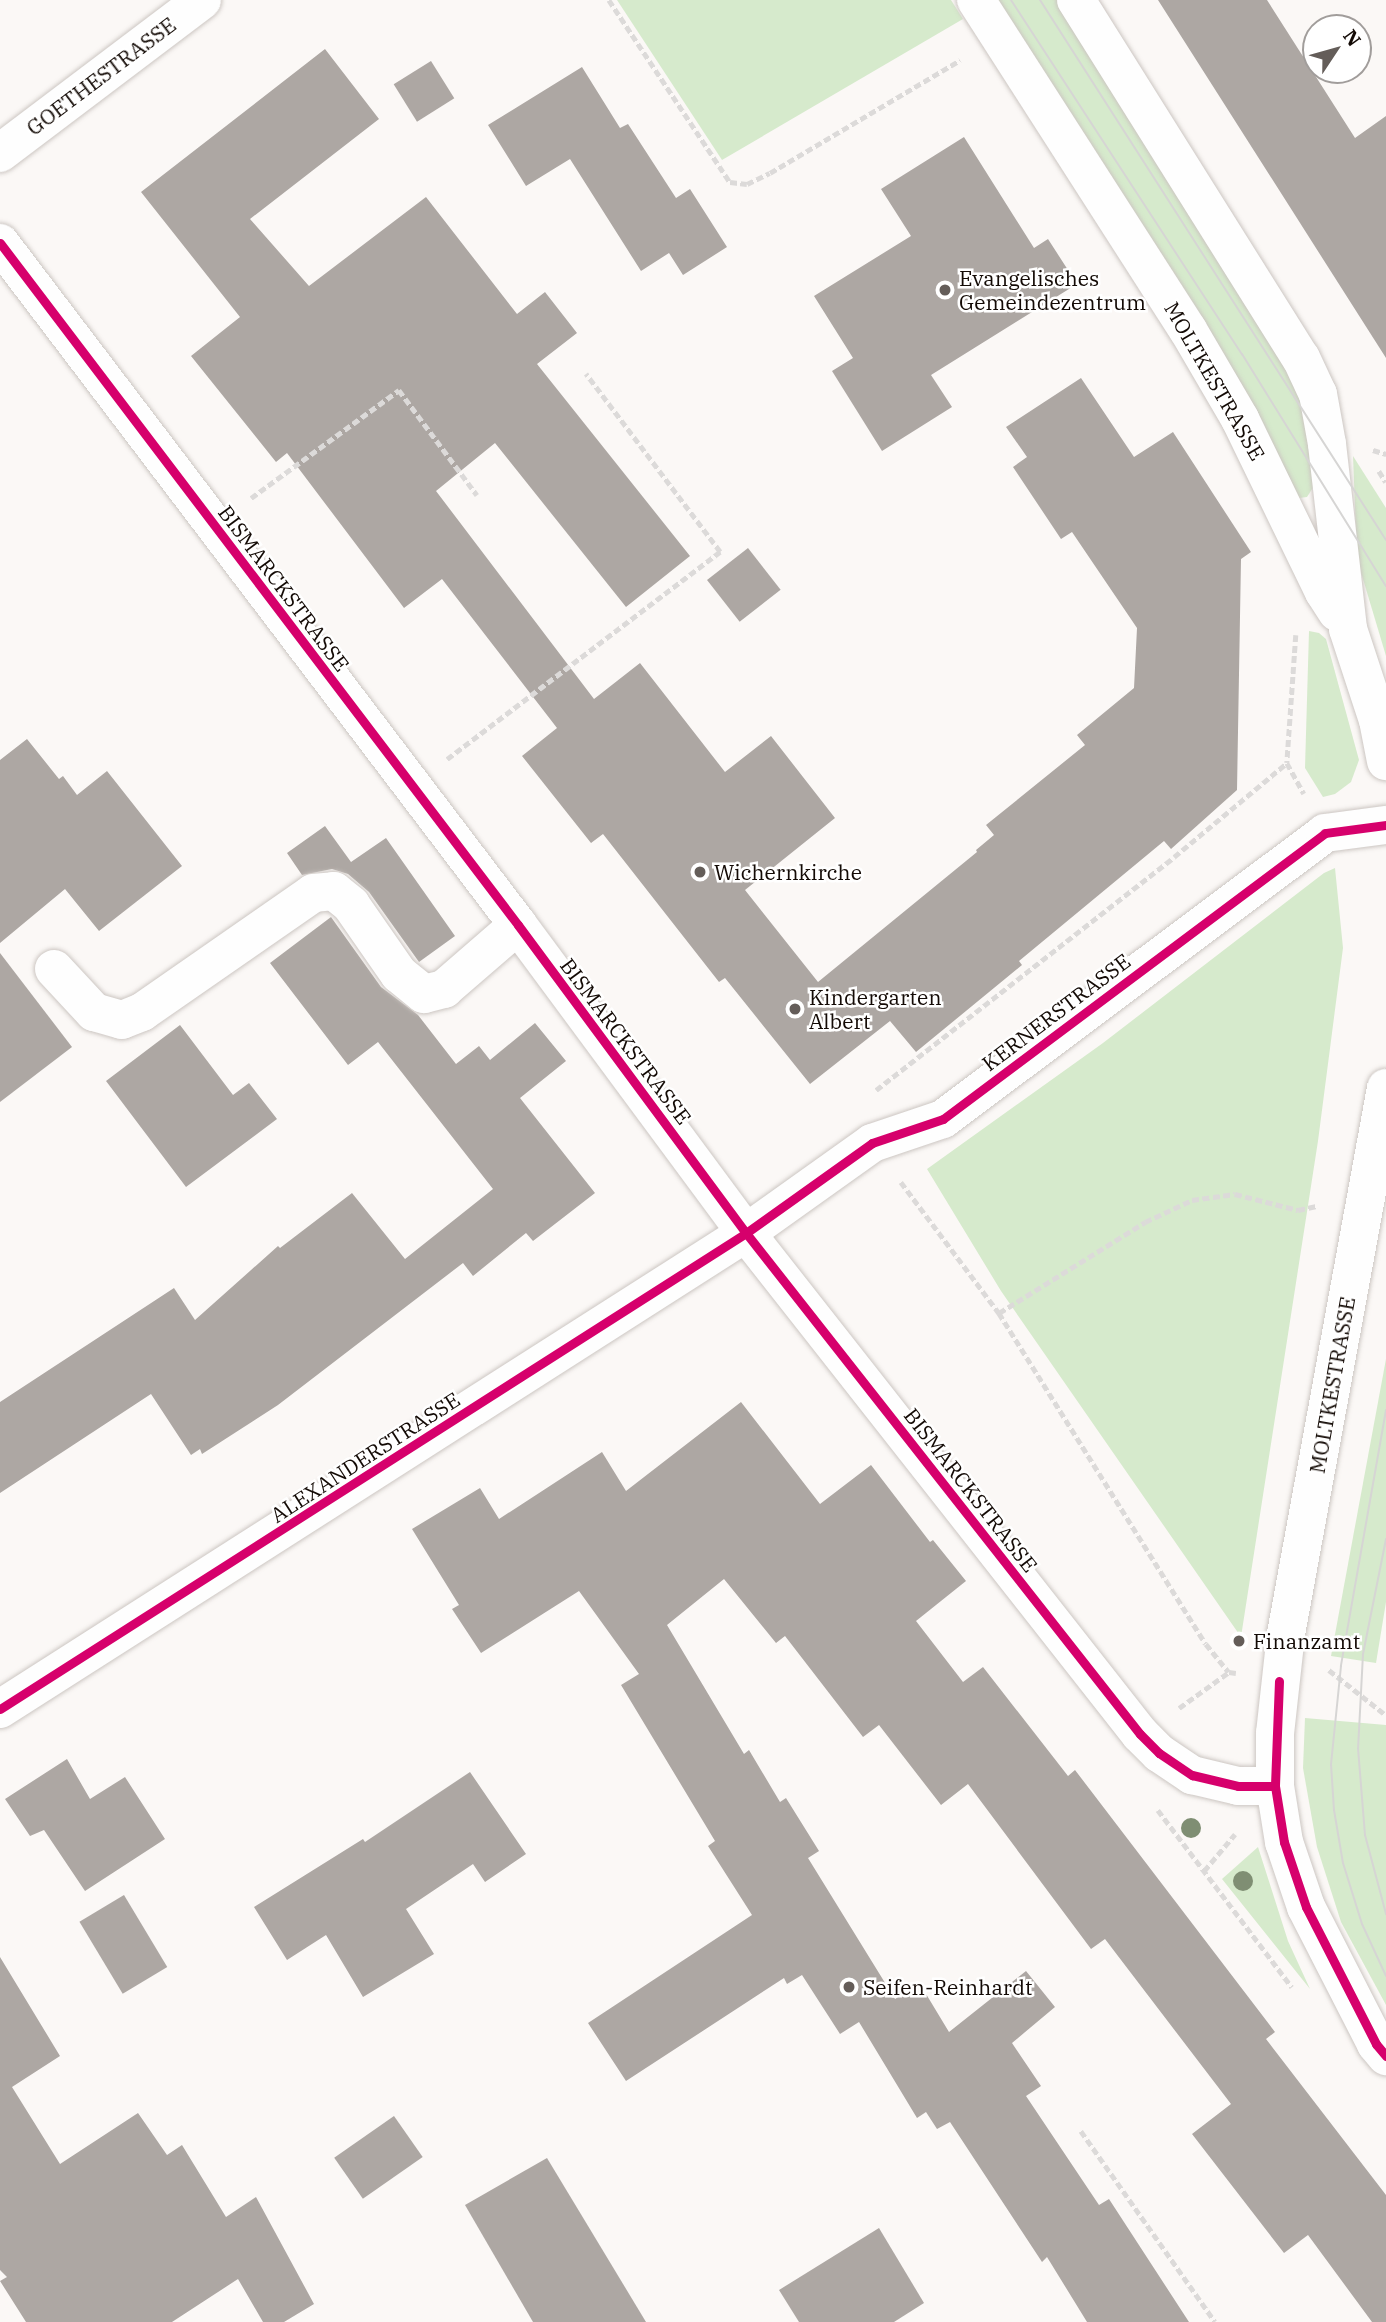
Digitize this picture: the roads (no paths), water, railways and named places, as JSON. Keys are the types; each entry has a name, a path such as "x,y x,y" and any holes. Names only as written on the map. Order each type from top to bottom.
{"street":[{"name":"GOETHESTRASSE","path":"0,153 202,0"},
{"name":"MOLTKESTRASSE","path":"976,0 1188,330 1240,419 1324,592 1348,629"},
{"name":"MOLTKESTRASSE","path":"1076,0 1301,358 1318,394 1348,629 1378,720 1386,761"},
{"name":"BISMARCKSTRASSE","path":"0,243 518,925 746,1233 1140,1734 1159,1753 1192,1775 1238,1786 1275,1786"},
{"name":"KERNERSTRASSE","path":"746,1233 872,1143 943,1119 1325,833 1386,825"},
{"path":"54,969 94,1012 122,1020 142,1012 313,893 334,891 351,905 399,974 424,994 443,989 518,925"},
{"name":"MOLTKESTRASSE","path":"1275,1786 1279,1681 1386,1088"},
{"name":"ALEXANDERSTRASSE","path":"0,1709 746,1233"},
{"path":"1275,1786 1284,1842 1306,1907 1376,2044 1386,2056"}],"tram line":[{"path":"1011,0 1242,354 1386,586"},
{"path":"1040,0 1386,540"},
{"path":"1386,1410 1341,1666 1331,1764 1334,1810 1343,1863 1362,1924 1386,1976"},
{"path":"1386,1539 1363,1654 1358,1748 1365,1835 1386,1914"}],"place":[{"name":"Evangelisches Gemeindezentrum","path":"945,290"},
{"name":"Wichernkirche","path":"700,872"},
{"name":"Kindergarten Albert","path":"795,1009"},
{"name":"Finanzamt","path":"1239,1641"},
{"name":"Seifen-Reinhardt","path":"849,1987"}]}
